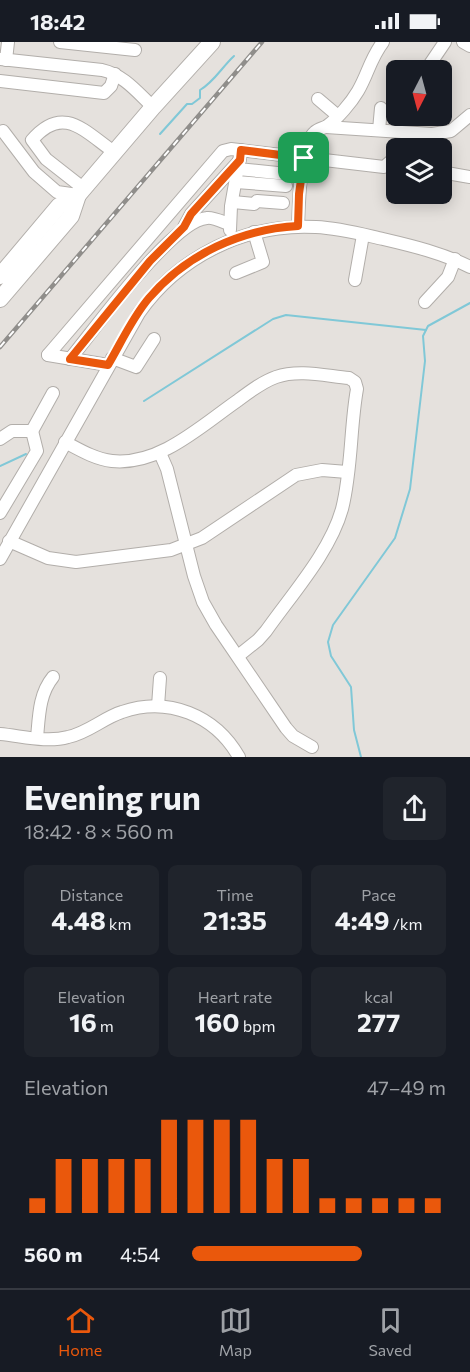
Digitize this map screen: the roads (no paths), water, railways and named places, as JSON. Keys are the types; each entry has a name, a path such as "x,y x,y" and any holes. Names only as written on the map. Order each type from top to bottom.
{"main road":[{"path":"2,269 59,206 81,191 209,43"},
{"path":"0,299 72,216 81,191"},
{"path":"2,269 17,268 29,256 40,254"},
{"path":"0,290 8,280 2,269"}],"street":[{"path":"8,42 3,59 102,70 115,74 123,78 153,107"},
{"path":"60,42 135,50"},
{"path":"298,226 299,194 304,158 314,133 326,127 338,116 358,91 366,71 383,42"},
{"path":"433,60 445,42"},
{"path":"463,42 470,46"},
{"path":"102,70 104,47"},
{"path":"0,81 104,93 111,86 115,74"},
{"path":"318,99 338,116"},
{"path":"379,130 381,108"},
{"path":"326,127 432,134 451,131 470,115"},
{"path":"81,191 46,159 32,140 42,129 58,121 71,122 114,152"},
{"path":"3,131 34,172 57,192 81,191"},
{"path":"154,339 136,367 48,355 223,151 231,148 240,159 287,180 236,182"},
{"path":"70,359 150,261 184,227 191,214 240,159 304,158 384,167 386,165"},
{"path":"231,240 229,224 240,159"},
{"path":"452,174 470,177"},
{"path":"233,202 283,203"},
{"path":"184,227 207,218 229,224"},
{"path":"0,559 139,313 159,288 181,267 197,257 231,240 254,232 298,226 330,228 423,249 455,259 470,267"},
{"path":"236,273 263,262 254,232"},
{"path":"355,280 363,235"},
{"path":"425,302 448,277 455,259"},
{"path":"65,442 88,454 112,461 137,460 160,453 256,388 277,377 307,374 349,378 355,382 357,388 342,509 326,546 266,631 238,656"},
{"path":"0,513 37,451 32,431 54,393"},
{"path":"0,439 12,431 32,431"},
{"path":"160,453 167,469 203,602 286,728 293,736 312,747"},
{"path":"9,541 48,558 76,562 171,550 202,538 296,475 322,470 347,472"},
{"path":"37,738 41,699 46,685 53,677"},
{"path":"158,706 160,678"},
{"path":"0,734 58,739 77,735 123,711 158,706 176,709 205,720 227,738 239,757"}],"waterway":[{"path":"160,134 187,104 192,104 200,98 200,90 210,83 234,56"},
{"path":"361,757 354,730 351,687 331,656 328,642 333,625 395,538 410,489 425,361 423,336 428,326 470,303"},
{"path":"144,401 273,319 286,315 426,330"},
{"path":"0,466 26,454"}],"railway":[{"path":"0,347 262,42"}]}
